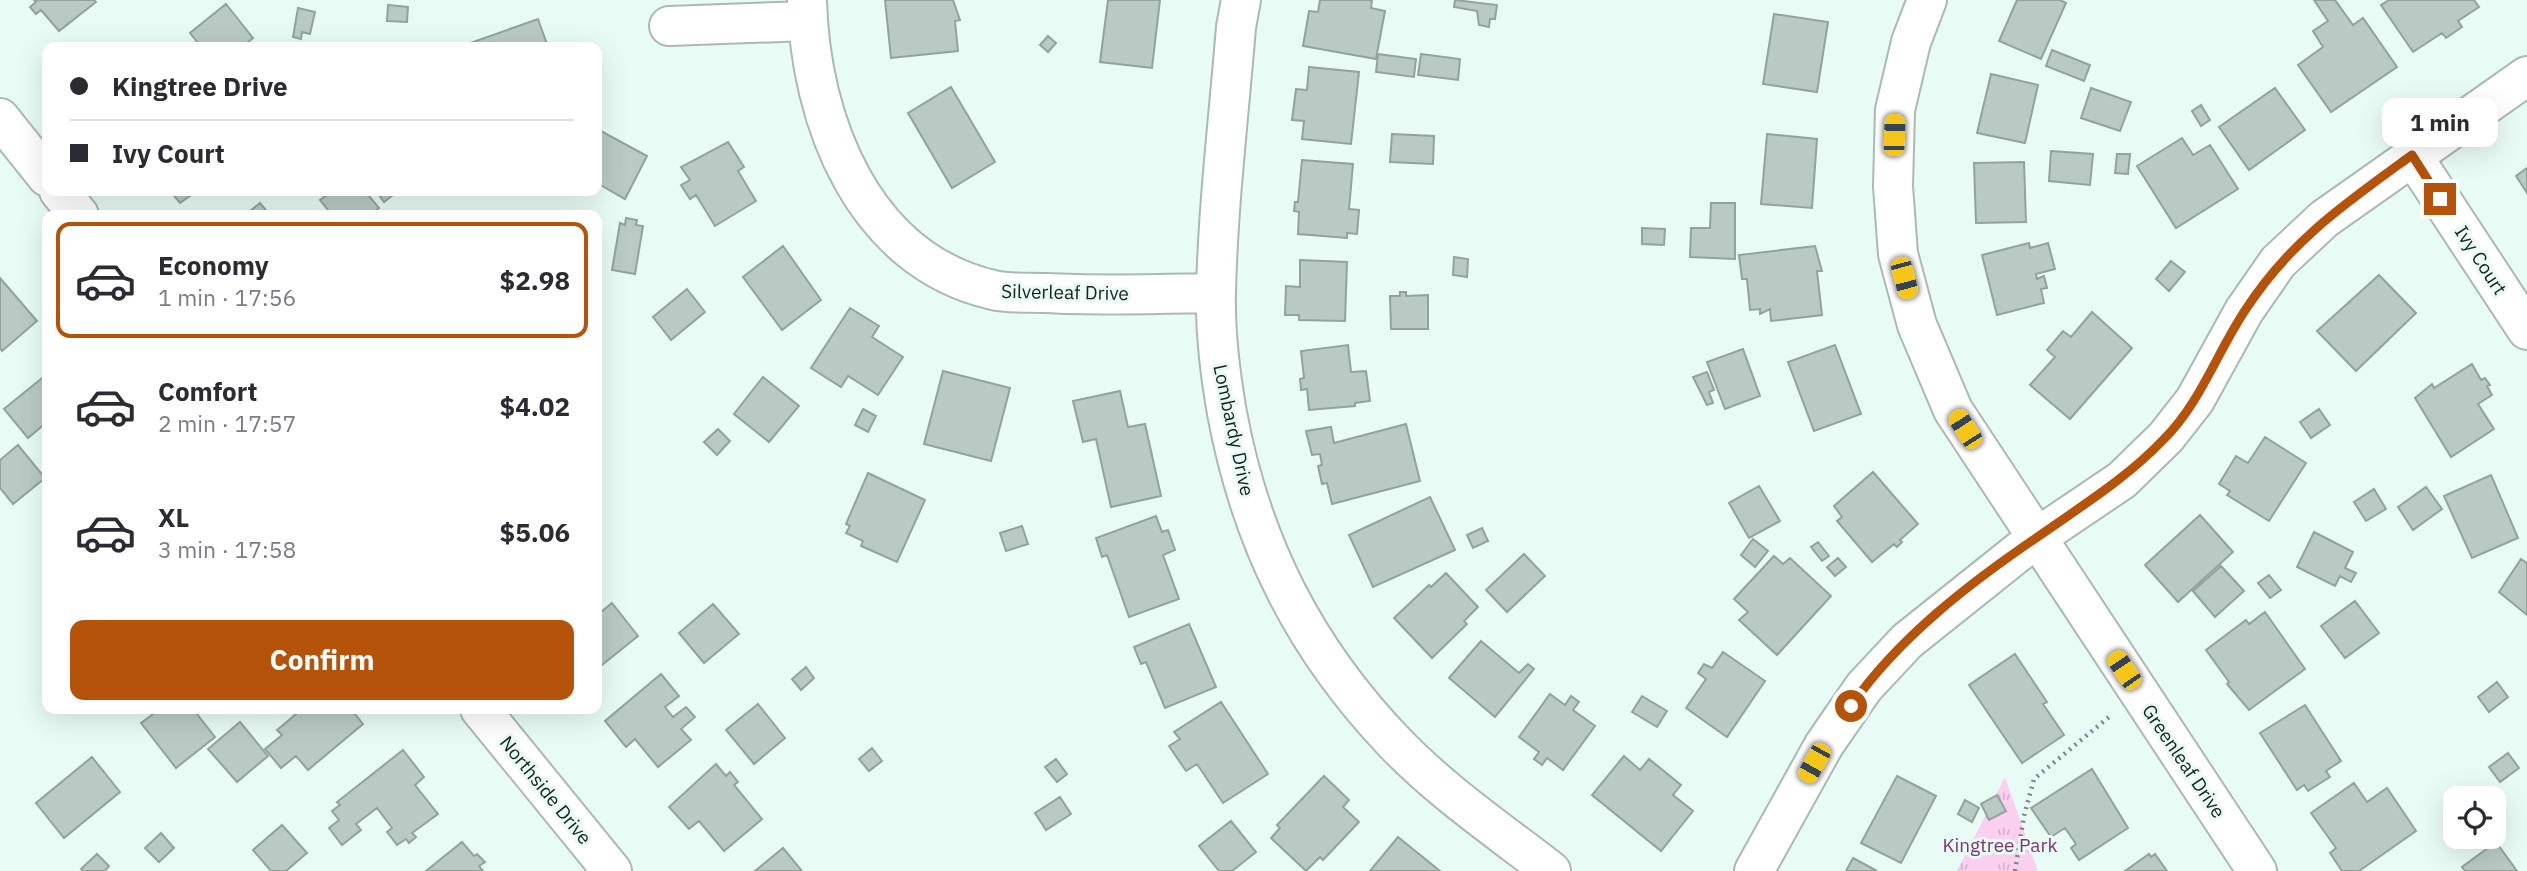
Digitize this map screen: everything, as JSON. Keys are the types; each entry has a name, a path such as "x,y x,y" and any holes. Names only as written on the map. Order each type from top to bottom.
{"street":[{"name":"Lombardy Drive","path":"1241,0 1236,27 1216,293 1219,367 1237,463 1268,557 1288,599 1354,698 1397,745 1457,797 1551,871"},
{"name":"Greenleaf Drive","path":"1927,0 1911,42 1895,110 1893,186 1898,254 1917,325 1953,411 2257,871"},
{"name":"Silverleaf Drive","path":"807,10 817,90 833,139 850,176 872,212 903,246 943,273 994,291 1071,294 1216,293"},
{"path":"669,26 807,10"},
{"path":"1754,871 1824,745 1864,687 1908,640 2036,538 2122,480 2166,437 2195,400 2244,311 2278,262 2324,219 2527,76"},
{"path":"0,118 42,171"},
{"name":"Ivy Court","path":"2412,155 2527,330"},
{"path":"63,196 75,210"},
{"name":"Northside Drive","path":"484,714 612,871"}],"path":[{"path":"2015,871 2024,816 2034,779 2139,693"}],"green space":[{"name":"Kingtree Park","path":"2005,777 2038,871 1957,871"}],"building":[{"path":"34,0 96,2 59,31 41,10 36,14 30,7 36,2"},
{"path":"885,0 953,0 960,20 955,21 958,51 891,58"},
{"path":"1108,0 1160,0 1152,68 1100,62"},
{"path":"1320,0 1372,0 1371,8 1385,11 1376,59 1303,46 1309,11 1318,12"},
{"path":"1455,0 1497,5 1495,19 1490,19 1489,27 1479,25 1477,11 1454,7"},
{"path":"2017,0 2060,0 2066,3 2041,59 1999,41"},
{"path":"2314,0 2335,0 2353,25 2363,18 2397,67 2331,112 2298,65 2323,47 2313,31 2328,21"},
{"path":"2389,0 2474,0 2479,7 2458,21 2462,27 2446,38 2442,33 2413,52 2381,5"},
{"path":"226,4 253,38 248,42 197,42 190,33"},
{"path":"388,5 408,7 407,22 387,21"},
{"path":"298,8 315,12 310,34 302,32 301,39 293,37"},
{"path":"1774,14 1828,22 1817,92 1763,84"},
{"path":"538,19 546,42 473,42"},
{"path":"1048,36 1056,43 1048,52 1040,45"},
{"path":"2052,50 2090,65 2084,81 2046,66"},
{"path":"1378,54 1416,59 1414,77 1376,72"},
{"path":"1421,54 1460,59 1458,80 1418,75"},
{"path":"1309,67 1359,72 1351,144 1302,139 1304,121 1292,120 1296,89 1307,90"},
{"path":"1991,74 2038,85 2025,143 1977,133"},
{"path":"951,87 995,162 952,188 908,113"},
{"path":"2091,88 2131,102 2120,131 2081,118"},
{"path":"2275,88 2305,130 2249,170 2219,127"},
{"path":"2201,105 2210,120 2201,126 2192,111"},
{"path":"602,132 647,156 625,199 602,186"},
{"path":"1392,134 1434,136 1433,164 1390,162"},
{"path":"1767,134 1817,139 1812,208 1761,204"},
{"path":"2182,138 2193,155 2210,145 2238,189 2176,228 2137,166"},
{"path":"728,142 744,167 738,171 756,201 715,226 696,195 690,199 681,185 690,180 681,167"},
{"path":"2051,151 2093,154 2090,185 2049,181"},
{"path":"2117,154 2130,154 2128,174 2115,173"},
{"path":"1302,160 1353,164 1349,209 1359,210 1357,234 1347,233 1347,238 1298,234 1299,212 1294,211 1295,202 1298,202"},
{"path":"2024,162 2026,222 1976,223 1974,163"},
{"path":"2527,168 2527,193 2516,176"},
{"path":"174,196 190,196 180,203"},
{"path":"325,196 369,196 379,208 328,210 320,200"},
{"path":"380,196 392,196 384,202"},
{"path":"260,203 266,210 251,210"},
{"path":"1711,203 1735,203 1735,259 1690,257 1691,228 1710,228"},
{"path":"626,218 637,220 636,225 643,226 635,274 612,270 620,223 625,225"},
{"path":"1642,228 1665,229 1664,245 1642,244"},
{"path":"2029,243 2030,248 2048,243 2055,269 2036,274 2037,279 2044,276 2047,288 2041,289 2044,303 1997,315 1982,255"},
{"path":"783,246 821,300 782,330 743,277"},
{"path":"1815,246 1822,271 1817,271 1822,315 1771,321 1770,309 1760,314 1760,309 1750,310 1747,279 1742,279 1739,255"},
{"path":"1454,257 1468,259 1467,277 1453,275"},
{"path":"1300,260 1347,262 1345,321 1299,320 1299,315 1285,315 1286,286 1300,287"},
{"path":"2171,261 2185,272 2169,291 2156,279"},
{"path":"2379,275 2416,313 2356,371 2317,331"},
{"path":"0,278 37,321 2,351 0,348"},
{"path":"687,289 705,312 671,340 653,317"},
{"path":"1400,292 1406,292 1406,296 1428,295 1428,329 1391,329 1390,296 1400,296"},
{"path":"850,308 879,326 872,337 903,357 878,395 848,376 841,387 811,368"},
{"path":"2092,312 2132,348 2070,419 2030,385 2055,357 2047,350 2063,331 2071,337"},
{"path":"1348,345 1351,372 1366,371 1370,401 1355,403 1355,406 1309,410 1307,389 1301,390 1300,379 1304,378 1301,351"},
{"path":"1835,345 1861,414 1814,431 1788,362"},
{"path":"1743,349 1760,396 1725,409 1707,362"},
{"path":"2472,364 2481,380 2485,378 2490,385 2487,386 2492,395 2478,404 2494,429 2451,457 2415,398 2432,384 2434,388"},
{"path":"943,371 1010,388 991,461 924,444"},
{"path":"1707,372 1714,390 1709,392 1713,403 1707,405 1693,377"},
{"path":"763,377 799,406 769,442 734,414"},
{"path":"42,378 42,426 28,438 4,409"},
{"path":"1120,391 1128,427 1145,424 1161,496 1111,507 1096,439 1083,442 1073,401"},
{"path":"863,409 876,416 868,432 855,425"},
{"path":"2319,409 2330,425 2311,438 2300,422"},
{"path":"1406,424 1420,481 1332,504 1327,483 1322,484 1318,466 1322,465 1320,454 1312,455 1306,431 1331,427 1334,443"},
{"path":"718,429 730,441 717,455 704,442"},
{"path":"2265,437 2306,463 2269,521 2227,495 2230,491 2219,484 2236,456 2248,463"},
{"path":"18,445 42,474 42,480 13,504 0,488 0,460"},
{"path":"1873,472 1918,524 1900,540 1902,542 1897,547 1894,544 1872,562 1837,521 1842,517 1834,506"},
{"path":"868,473 925,500 897,562 861,546 863,541 846,533 850,526 846,524"},
{"path":"2491,475 2518,538 2472,558 2444,496"},
{"path":"1759,486 1780,521 1749,538 1729,503"},
{"path":"2426,487 2442,509 2413,530 2398,507"},
{"path":"2374,489 2386,509 2366,521 2354,502"},
{"path":"1430,497 1455,550 1373,587 1349,535"},
{"path":"2200,515 2233,552 2178,602 2145,565"},
{"path":"1156,516 1162,532 1168,530 1175,550 1163,555 1179,599 1129,617 1107,555 1102,557 1096,538"},
{"path":"1022,526 1028,544 1006,551 1000,533"},
{"path":"1482,528 1488,541 1473,548 1467,535"},
{"path":"2314,532 2353,552 2345,568 2356,573 2351,582 2340,576 2335,586 2297,567"},
{"path":"1753,539 1768,551 1755,567 1741,555"},
{"path":"1818,542 1829,556 1822,561 1811,547"},
{"path":"1524,554 1545,576 1507,612 1486,590"},
{"path":"1774,556 1783,564 1790,558 1831,596 1777,655 1739,620 1748,612 1734,599"},
{"path":"1838,558 1846,567 1835,576 1827,567"},
{"path":"2521,559 2527,563 2527,615 2499,592"},
{"path":"2221,566 2244,591 2215,617 2193,591"},
{"path":"1446,573 1478,607 1464,621 1467,624 1432,658 1394,618"},
{"path":"2269,575 2281,590 2270,598 2258,583"},
{"path":"2355,601 2379,633 2345,658 2321,626"},
{"path":"612,603 638,636 602,665 602,611"},
{"path":"713,604 739,634 704,663 679,633"},
{"path":"2265,612 2305,669 2249,710 2227,684 2229,682 2206,650 2246,620 2249,624"},
{"path":"1189,624 1216,687 1165,708 1146,662 1141,664 1134,647"},
{"path":"1481,641 1519,673 1528,664 1534,669 1495,717 1449,678"},
{"path":"1723,652 1765,681 1727,737 1686,708 1706,679 1698,673 1704,664 1712,668"},
{"path":"2015,654 2047,702 2043,704 2064,735 2022,763 1969,685"},
{"path":"806,667 814,678 801,690 792,679"},
{"path":"661,674 679,696 665,707 673,717 686,707 695,717 681,729 691,740 658,767 635,739 626,747 605,721"},
{"path":"2497,682 2508,697 2489,712 2478,697"},
{"path":"1550,694 1565,705 1571,696 1579,702 1573,710 1595,726 1563,770 1547,758 1542,765 1534,759 1539,752 1519,737"},
{"path":"1642,696 1667,711 1657,727 1632,712"},
{"path":"1221,702 1268,774 1223,803 1197,764 1186,771 1169,746 1180,739 1174,732"},
{"path":"758,704 785,738 754,764 726,730"},
{"path":"2305,705 2341,761 2326,771 2330,777 2308,791 2304,785 2297,790 2260,733"},
{"path":"153,714 197,714 215,737 176,768 141,723"},
{"path":"296,714 355,714 363,724 308,770 296,756 281,768 265,749 282,735 277,730"},
{"path":"240,722 268,756 237,782 208,749"},
{"path":"872,748 882,761 869,771 859,759"},
{"path":"403,750 424,777 415,785 438,814 412,833 416,837 409,843 406,839 397,845 387,832 392,828 377,808 356,824 361,830 342,845 329,828 339,820 332,811 340,805 337,802"},
{"path":"2508,753 2519,768 2500,782 2489,767"},
{"path":"1624,756 1640,770 1649,759 1681,785 1673,795 1693,811 1661,851 1592,795"},
{"path":"92,757 120,792 64,838 36,803"},
{"path":"1056,759 1067,774 1057,782 1045,767"},
{"path":"716,764 726,776 730,772 738,782 734,785 762,819 724,851 699,821 689,829 669,807"},
{"path":"2092,769 2128,828 2079,860 2071,848 2076,844 2065,828 2051,837 2031,808"},
{"path":"1324,776 1349,800 1343,807 1359,822 1323,860 1320,857 1306,871 1271,838 1280,828 1277,825"},
{"path":"1897,776 1936,796 1901,863 1861,843"},
{"path":"2354,783 2367,802 2387,788 2416,831 2359,871 2342,871 2330,853 2336,848 2311,813"},
{"path":"1997,795 2006,811 1989,820 1981,804"},
{"path":"1060,797 1071,814 1046,830 1035,813"},
{"path":"1965,800 1979,808 1972,822 1958,814"},
{"path":"1231,821 1256,852 1232,871 1219,871 1199,846"},
{"path":"282,825 307,853 286,871 271,871 253,850"},
{"path":"161,833 174,848 159,862 145,848"},
{"path":"1398,837 1440,871 1370,871"},
{"path":"462,842 474,856 477,854 485,862 479,866 483,871 426,871"},
{"path":"783,848 802,871 755,871"},
{"path":"2486,849 2501,849 2517,871 2465,871 2462,867"},
{"path":"97,854 109,866 105,871 83,871 81,869"},
{"path":"2149,854 2151,857 2155,854 2167,871 2125,871"},
{"path":"1853,858 1877,871 1846,871"}],"route":[{"path":"1851,706 1864,687 1908,640 2036,538 2122,480 2166,437 2195,400 2244,311 2278,262 2324,219 2412,155 2440,199"}]}
